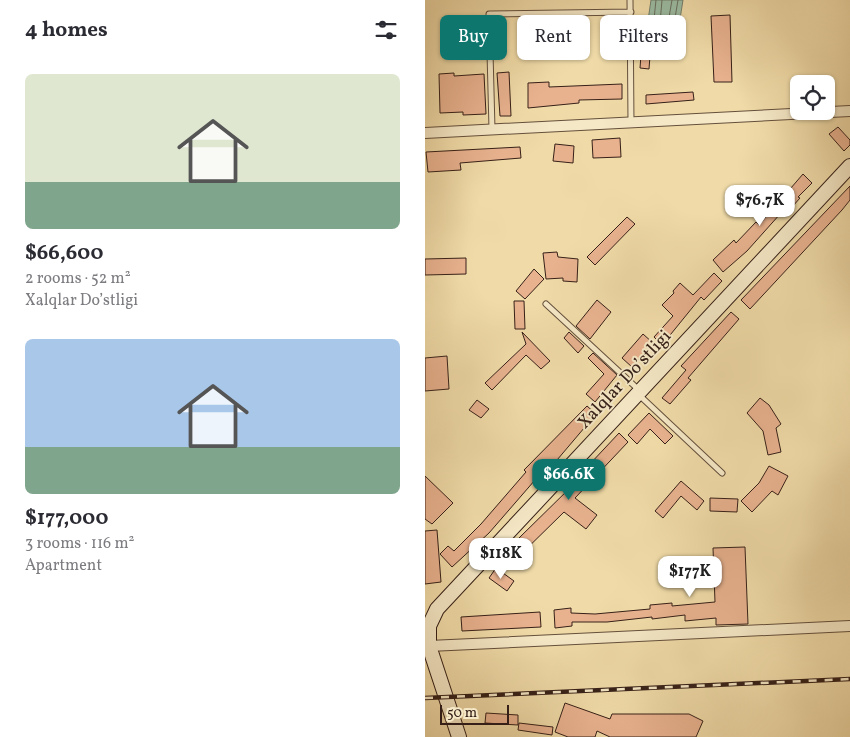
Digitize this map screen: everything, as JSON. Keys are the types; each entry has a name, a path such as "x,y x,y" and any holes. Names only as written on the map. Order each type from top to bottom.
{"main road":[{"name":"Xalqlar Do’stligi","path":"459,737 426,643 429,616 850,166"}],"street":[{"path":"425,134 850,111"},
{"path":"426,643 850,626"}],"lane":[{"path":"630,0 631,123"},
{"path":"492,130 489,14 631,12"},
{"path":"546,304 722,473"}],"water":[{"path":"651,0 683,0 681,15 649,15"}],"building":[{"path":"730,15 732,82 714,82 711,16"},
{"path":"641,60 650,60 649,69 640,68"},
{"path":"509,72 511,116 500,116 497,73"},
{"path":"454,73 454,76 484,74 486,114 440,113 439,74"},
{"path":"549,82 549,87 622,84 622,99 579,100 579,103 528,108 528,83"},
{"path":"693,92 694,100 646,104 646,95"},
{"path":"838,127 850,140 850,145 844,151 829,134"},
{"path":"620,138 621,157 593,158 592,140"},
{"path":"555,144 574,146 573,163 553,161"},
{"path":"520,147 521,158 460,163 461,170 428,172 426,152"},
{"path":"803,174 812,183 798,197 800,198 792,207 789,204 747,251 723,272 713,260 734,240 736,243 756,222 759,225"},
{"path":"850,186 850,200 842,210 750,309 741,300"},
{"path":"627,217 635,224 595,265 587,257"},
{"path":"557,252 558,257 578,259 577,282 563,281 563,278 546,279 543,253"},
{"path":"466,258 466,274 425,275 425,259"},
{"path":"534,269 544,279 525,299 516,291"},
{"path":"714,273 722,281 704,300 701,297 662,345 654,337 673,316 662,305 674,293 673,291 680,283 693,295"},
{"path":"597,300 611,312 590,339 576,326"},
{"path":"514,301 524,301 525,329 515,329"},
{"path":"731,312 739,319 688,378 691,380 670,404 662,398 686,370 681,366"},
{"path":"522,332 550,361 541,369 526,355 492,390 485,383 526,344"},
{"path":"569,332 584,346 578,353 564,338"},
{"path":"643,334 653,343 632,367 622,358"},
{"path":"593,353 617,375 595,402 586,394 604,374 588,358"},
{"path":"447,356 449,389 425,391 425,358"},
{"path":"760,398 769,405 781,424 776,428 781,452 768,455 763,431 747,413"},
{"path":"477,400 489,409 481,418 469,410"},
{"path":"587,406 596,414 557,460 536,482 535,480 489,533 452,567 440,554 448,546 454,551 481,524 526,472 524,470"},
{"path":"649,413 673,436 665,444 650,429 637,444 628,435"},
{"path":"619,433 628,442 575,498 597,515 586,529 564,512 512,563 504,556 518,539 575,483 574,481"},
{"path":"769,466 788,476 778,495 772,491 752,512 741,501 759,483"},
{"path":"425,476 453,503 432,524 425,519"},
{"path":"681,481 704,501 697,510 681,496 663,518 655,511"},
{"path":"710,498 738,499 737,512 710,511"},
{"path":"437,530 441,582 425,584 425,531"},
{"path":"745,547 748,624 716,625 716,618 685,621 685,615 607,622 572,622 572,626 555,628 554,610 571,608 571,613 595,614 650,609 650,605 672,603 672,606 715,602 713,548"},
{"path":"496,568 514,581 507,591 489,578"},
{"path":"540,612 541,627 462,631 461,617"},
{"path":"565,703 610,719 612,714 689,714 703,721 696,737 610,737 597,731 595,737 568,737 555,732"},
{"path":"486,713 518,715 518,725 485,723"},
{"path":"519,723 553,727 552,735 518,730"}],"railway":[{"path":"425,698 850,679"}]}
